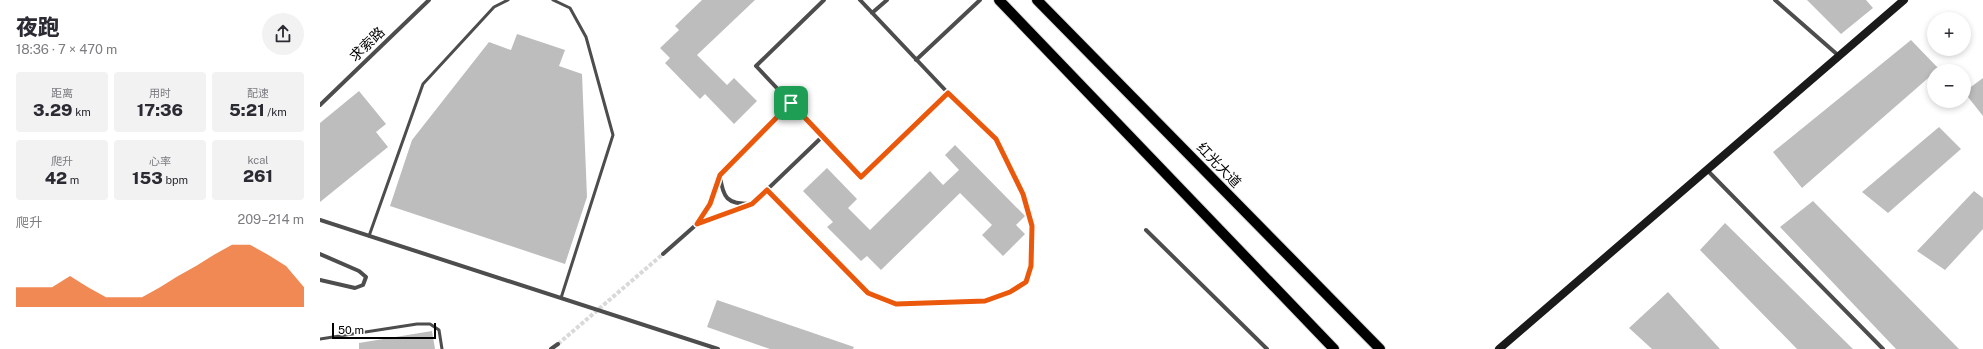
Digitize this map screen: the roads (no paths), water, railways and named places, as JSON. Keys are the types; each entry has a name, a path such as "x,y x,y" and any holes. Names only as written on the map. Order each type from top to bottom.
{"main road":[{"path":"999,0 1334,349"},
{"name":"红光大道","path":"1037,0 1380,349"}],"street":[{"name":"求索路","path":"320,105 429,0"},
{"path":"824,0 756,66 861,177 948,93 860,0"},
{"path":"872,13 887,0"},
{"path":"916,60 980,0"},
{"path":"1775,0 1839,56"},
{"path":"1499,349 1904,0"},
{"path":"663,254 697,224 710,204 720,175 791,103"},
{"path":"697,224 752,204 823,136"},
{"path":"1707,170 1884,349"},
{"path":"720,175 722,189 727,199 738,204 752,204"},
{"path":"320,220 718,349"},
{"path":"1146,230 1267,349"},
{"path":"320,254 359,271 366,277 363,285 355,288 320,280"},
{"path":"551,349 558,344"}],"lane":[{"path":"369,236 423,84 494,7 508,0"},
{"path":"553,0 570,8 586,37 612,135 561,298"},
{"path":"767,190 868,293 896,304 985,301 1010,292 1026,282 1031,266 1032,226 1023,194 996,139 948,93"},
{"path":"320,339 417,324 430,324 439,330 442,349"}],"tunnel":[{"path":"558,344 663,254"}]}
